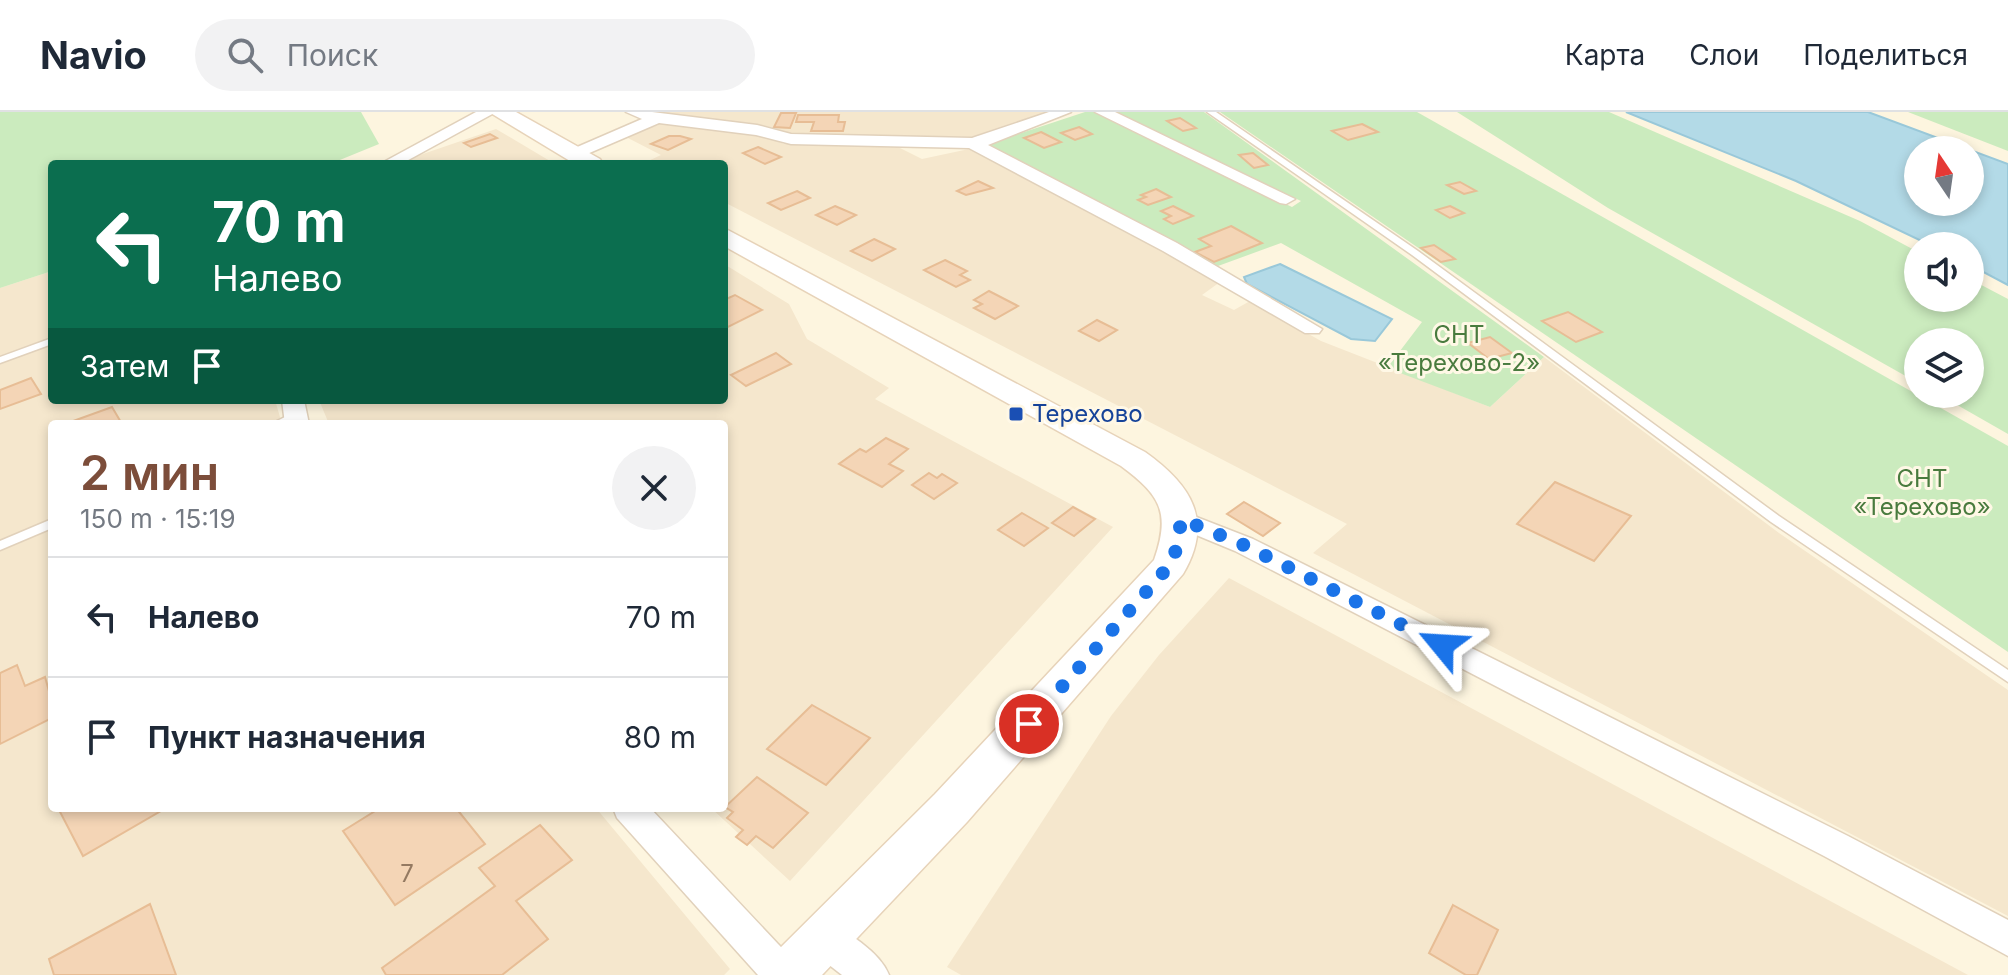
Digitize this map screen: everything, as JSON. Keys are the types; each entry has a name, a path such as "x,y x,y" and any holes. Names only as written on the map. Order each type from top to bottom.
{"main road":[{"path":"500,112 583,159"},
{"path":"728,238 1133,459 1161,478 1178,502 1181,519 1178,545 1170,565 972,785 785,975"}],"street":[{"path":"396,160 488,112"},
{"path":"634,112 657,118 757,130 791,139 972,143 1063,112"},
{"path":"1103,112 1286,199"},
{"path":"583,159 657,118"},
{"path":"972,143 1170,247 1312,329"},
{"path":"1181,519 1259,552 1738,795 2008,939"},
{"path":"633,812 785,975"},
{"path":"823,938 871,975"}],"lane":[{"path":"1211,112 1415,253 1775,519 2008,677"},
{"path":"0,360 48,342"},
{"path":"0,546 48,525"}],"shaded area":[{"path":"649,112 1052,112 976,137 796,135 770,127"},
{"path":"661,124 762,135 784,144 894,145 922,159 969,149 1220,282 1202,295 1234,310 1250,301 1321,341 1490,407 1544,357 1779,533 2008,690 2008,916 1313,553 1347,524 728,204 728,160 650,160 661,155 626,137"},
{"path":"496,129 548,160 411,160"},
{"path":"728,266 789,304 807,339 889,388 875,399 1113,527 790,881 715,812 728,812 728,420 327,420 321,404 728,404"},
{"path":"48,272 48,404 276,404 281,420 48,420 48,812 599,812 730,969 724,975 0,975 0,288"},
{"path":"1229,578 1968,975 961,975 947,967 1111,716 1159,655"}],"green space":[{"path":"0,112 361,112 379,144 340,160 48,160 48,272 0,288"},
{"name":"СНТ «Терехово-2»","path":"1085,112 1095,112 1292,207 1301,201 1110,112 1204,112 1544,357 1490,407 1387,368 1422,322 1281,243 1218,266 985,145"},
{"name":"СНТ «Терехово»","path":"1220,112 1417,112 1904,387 1904,408 1941,408 2008,446 2008,652"},
{"path":"1457,112 1609,112 1860,221 1904,245 1904,312 1984,312 1984,286 2008,299 2008,434 1962,408 1984,408 1984,328 1904,328 1904,375 1608,208"},
{"path":"1908,112 2008,112 2008,151 1984,142 1984,136 1970,136"}],"water":[{"path":"1626,112 1868,112 1933,136 1904,136 1904,216 1984,216 1984,155 2008,164 2008,285 1984,272 1984,232 1904,233 1796,181"},
{"path":"1280,264 1392,319 1375,341 1351,339 1247,284 1244,277"}],"building":[{"path":"781,113 796,113 790,128 774,127"},
{"path":"798,115 839,115 838,122 845,122 843,131 811,131 814,122 796,122"},
{"path":"1180,118 1196,128 1183,131 1167,121"},
{"path":"1362,124 1378,132 1348,140 1332,131"},
{"path":"1079,127 1092,134 1075,140 1061,133"},
{"path":"1041,132 1061,142 1044,148 1024,138"},
{"path":"490,134 497,138 471,147 464,143"},
{"path":"669,136 691,139 668,150 651,144"},
{"path":"758,147 781,157 765,164 743,153"},
{"path":"1253,153 1268,165 1254,168 1239,155"},
{"path":"978,181 993,188 966,195 957,191"},
{"path":"1460,182 1476,191 1464,194 1447,185"},
{"path":"1156,189 1171,197 1148,205 1138,200 1146,197 1141,195"},
{"path":"797,191 810,198 781,210 768,203"},
{"path":"835,206 856,215 837,225 816,215"},
{"path":"1173,206 1193,216 1173,224 1164,219 1171,216 1161,211"},
{"path":"1450,206 1464,213 1450,218 1436,210"},
{"path":"1231,226 1262,243 1214,262 1195,252 1211,246 1199,239"},
{"path":"874,239 895,249 872,261 851,251"},
{"path":"1434,245 1455,259 1441,262 1421,248"},
{"path":"945,260 967,271 960,275 970,280 956,287 924,270"},
{"path":"989,291 1018,306 995,319 974,308 982,304 974,300"},
{"path":"735,295 762,310 728,327 728,298"},
{"path":"1568,312 1602,332 1576,342 1542,321"},
{"path":"1097,320 1117,330 1099,341 1079,331"},
{"path":"1490,337 1512,353 1489,359 1468,343"},
{"path":"776,353 791,364 746,386 731,375"},
{"path":"31,378 41,394 0,409 0,390"},
{"path":"112,407 120,420 76,420"},
{"path":"886,438 908,449 889,464 903,471 882,487 839,464 860,449 866,452"},
{"path":"929,473 937,478 942,474 957,483 934,499 912,485"},
{"path":"1555,482 1631,516 1594,561 1517,524"},
{"path":"1244,502 1280,523 1263,536 1227,514"},
{"path":"1073,507 1095,519 1074,536 1052,523"},
{"path":"1022,513 1048,528 1024,546 998,530"},
{"path":"17,665 25,686 45,677 48,720 0,744 0,673"},
{"path":"812,705 870,738 826,785 767,749"},
{"path":"757,777 808,813 773,848 756,836 747,845 736,837 743,830 727,818 733,812 728,809 728,804"},
{"path":"60,812 159,812 83,856"},
{"path":"374,812 459,812 485,844 395,905 343,831"},
{"path":"540,825 572,860 516,901 548,939 502,975 386,975 382,968 495,886 479,868"},
{"path":"150,904 176,975 54,975 49,959"},
{"path":"1453,905 1498,930 1477,975 1466,975 1429,953"}],"place":[{"name":"Терехово","path":"1016,414"}],"route":[{"path":"1029,724 1170,565 1178,545 1181,519 1244,545 1442,645"}]}
